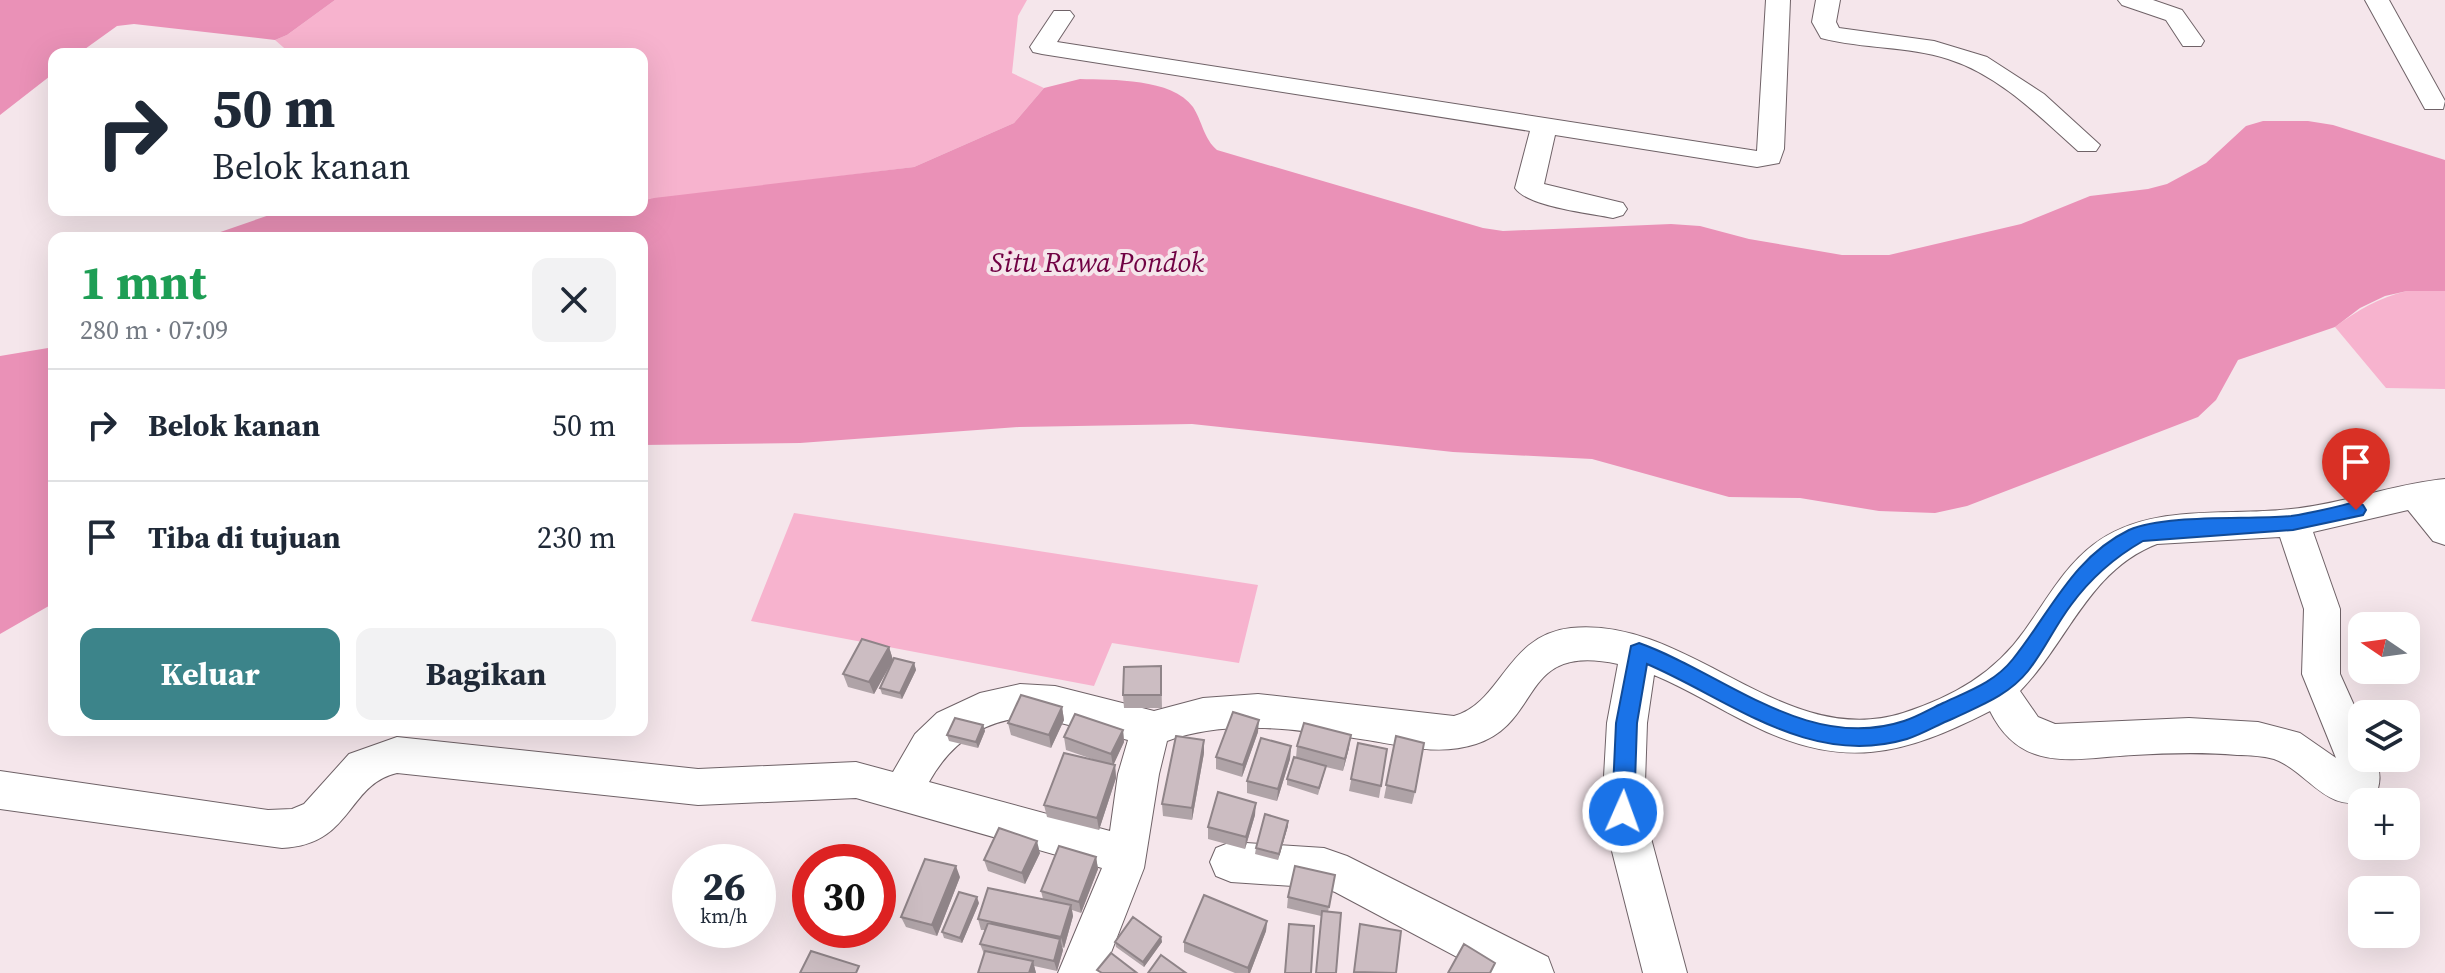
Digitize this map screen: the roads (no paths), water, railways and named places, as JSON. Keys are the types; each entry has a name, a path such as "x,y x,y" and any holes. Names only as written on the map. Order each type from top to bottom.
{"street":[{"path":"1062,16 1042,47 1757,159 1769,157 1776,79 1778,0"},
{"path":"1828,0 1824,22 1830,33 1934,48 1995,69 2011,79 2087,145"},
{"path":"2130,0 2169,11 2192,41"},
{"path":"2377,0 2434,104"},
{"path":"1544,126 1529,188 1549,196 1613,209"},
{"path":"903,792 918,762 940,732 972,711 1007,703 1043,701 1154,728 1200,716 1264,711 1418,731 1457,733 1481,726 1522,671 1546,651 1593,643 1639,652 1688,673 1745,705 1794,727 1838,736 1906,730 1998,687 2020,665 2064,599 2089,571 2115,547 2138,535 2155,530 2293,523 2431,494 2445,531"},
{"path":"1998,687 2022,728 2036,736 2066,742 2136,737 2232,737 2272,741 2297,751 2339,783 2360,786 2360,771 2351,742 2321,674 2322,609 2293,523"},
{"path":"1639,652 1627,723 1623,812 1665,973"},
{"path":"1080,973 1127,855 1143,747 1154,728"},
{"path":"0,790 268,829 306,825 323,814 367,762 397,755 698,787 856,780 1127,855"},
{"path":"1231,862 1324,868 1347,876 1532,973"}],"water":[{"path":"0,0 335,0 287,35 275,40 134,24 117,26 86,48 48,48 48,78 0,115"},
{"name":"Situ Rawa Pondok","path":"1080,79 1141,82 1156,86 1171,91 1193,107 1209,141 1217,150 1483,228 1503,231 1671,224 1700,226 1749,239 1842,255 1889,255 2021,224 2090,196 2167,184 2206,163 2246,126 2263,121 2308,121 2333,125 2445,160 2445,291 2407,291 2385,296 2360,308 2335,327 2238,360 2216,400 2198,417 1967,506 1935,513 1879,511 1800,498 1729,497 1592,459 1453,452 1192,424 1019,427 800,443 648,445 648,232 220,232 267,216 648,216 648,200 654,198 914,167 1014,123 1044,88"},
{"path":"48,348 48,606 0,634 0,356"}]}
